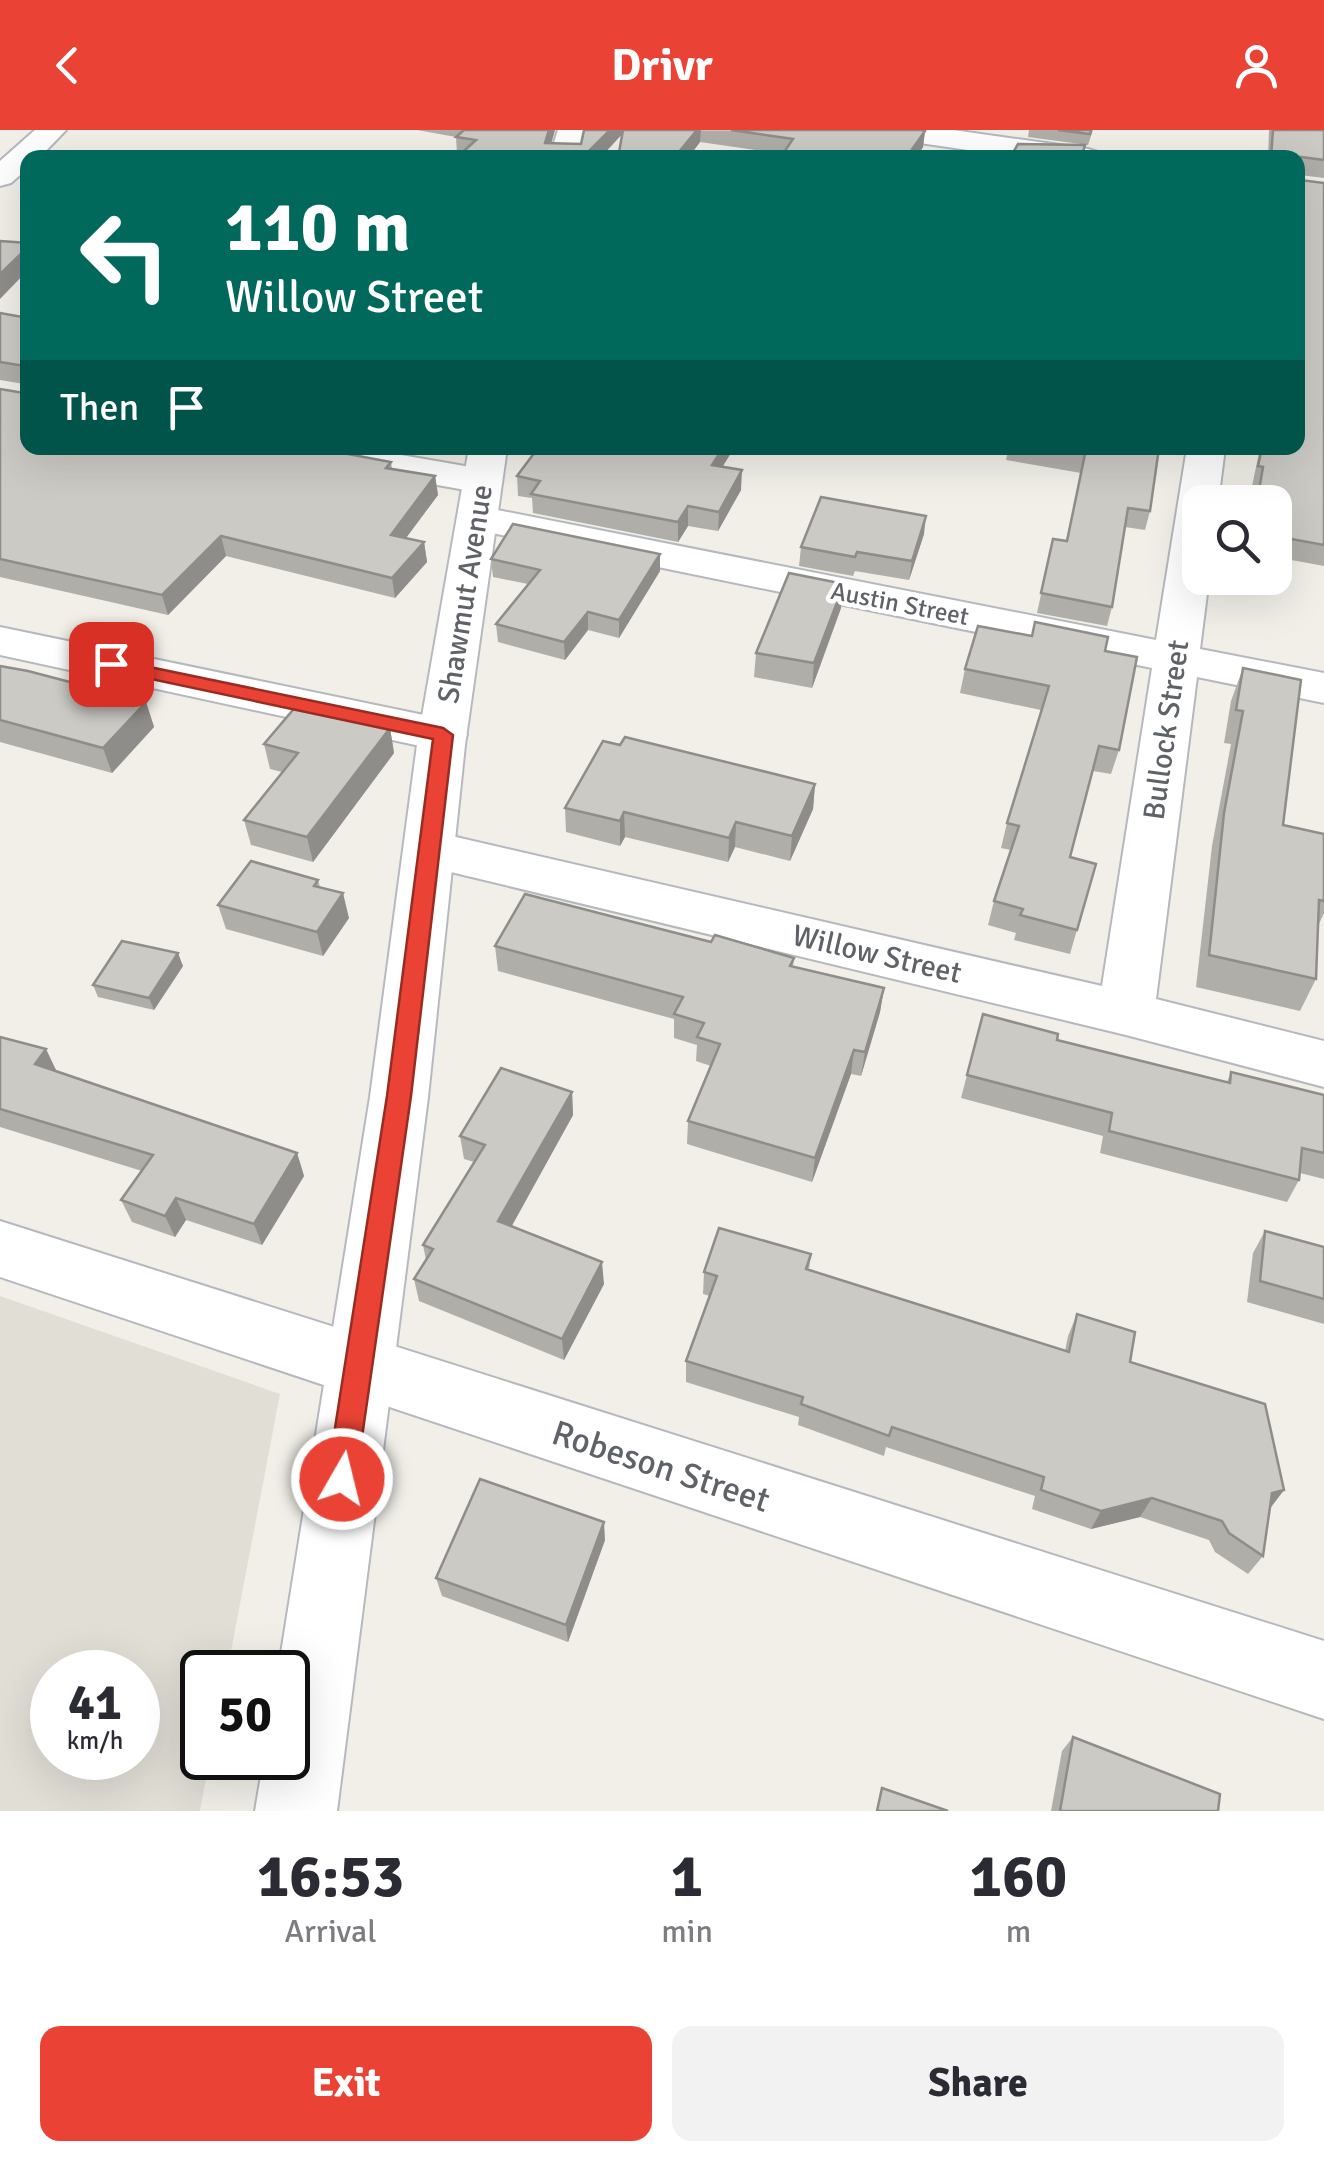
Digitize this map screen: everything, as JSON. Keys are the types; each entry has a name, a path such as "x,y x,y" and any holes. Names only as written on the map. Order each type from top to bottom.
{"street":[{"path":"30,150 52,130"},
{"path":"892,130 930,132 1039,150"},
{"path":"0,177 20,159"},
{"name":"Austin Street","path":"336,455 482,482 1176,658 1324,688"},
{"name":"Bullock Street","path":"1126,1012 1205,455"},
{"name":"Shawmut Avenue","path":"296,1811 399,1096 443,735 482,482"},
{"path":"0,641 443,735"},
{"name":"Willow Street","path":"430,849 1126,1012 1324,1064"},
{"name":"Robeson Street","path":"0,1248 357,1368 1324,1680"}],"shaded area":[{"path":"0,1296 280,1394 231,1650 180,1650 180,1780 206,1780 200,1811 0,1811"}],"building":[{"path":"464,130 549,130 545,143 581,144 584,130 610,130 590,150 465,150 476,140 456,137"},
{"path":"623,130 697,130 681,150 619,150"},
{"path":"731,130 925,131 912,150 785,150 793,139"},
{"path":"1058,130 1091,130 1090,134"},
{"path":"1273,130 1324,130 1324,160 1305,158 1305,150 1272,150"},
{"path":"1018,144 1085,145 1084,150 1015,150"},
{"path":"1305,181 1324,183 1324,545 1292,539 1292,485 1260,485 1263,467 1258,466 1260,455 1305,455"},
{"path":"0,241 20,242 20,255 0,274"},
{"path":"0,313 20,317 20,365 0,362"},
{"path":"0,389 20,392 20,455 354,455 391,462 386,468 435,476 391,535 424,542 392,578 221,536 162,595 0,559"},
{"path":"533,455 718,455 712,465 742,470 719,512 688,506 678,522 531,494 540,481 517,476"},
{"path":"1085,455 1158,455 1150,511 1128,508 1112,607 1041,593 1053,539 1067,541"},
{"path":"821,497 926,516 912,561 857,552 855,557 801,547"},
{"path":"513,524 660,554 619,620 588,612 564,642 496,624 540,570 491,559"},
{"path":"789,573 844,584 814,663 756,653"},
{"path":"1035,622 1108,637 1105,651 1137,657 1119,750 1099,746 1070,857 1096,864 1077,930 1020,915 1023,909 994,901 1019,826 1007,823 1049,686 965,669 978,626 1032,636"},
{"path":"0,666 146,702 103,748 0,720"},
{"path":"1243,668 1301,680 1283,825 1324,834 1324,901 1319,900 1316,979 1209,955 1224,813 1243,711 1236,710"},
{"path":"298,704 390,728 307,837 244,820 298,753 264,744"},
{"path":"625,737 815,784 792,836 736,822 729,838 624,812 620,821 565,808 603,741 620,745"},
{"path":"251,861 318,880 314,886 343,893 317,932 218,905"},
{"path":"525,894 711,942 715,935 794,958 790,966 884,988 865,1052 854,1050 815,1158 688,1121 720,1044 697,1037 704,1023 674,1014 683,997 495,946"},
{"path":"122,941 178,953 149,998 93,985"},
{"path":"983,1014 1058,1034 1057,1040 1230,1083 1231,1072 1324,1095 1324,1153 1302,1148 1299,1180 1109,1131 1112,1113 967,1075"},
{"path":"0,1037 46,1049 35,1064 297,1153 254,1224 176,1198 165,1216 121,1200 153,1155 0,1109"},
{"path":"501,1068 572,1092 498,1221 602,1262 562,1339 414,1279 433,1249 423,1245 485,1145 460,1136"},
{"path":"719,1228 811,1254 806,1269 1069,1352 1077,1314 1135,1332 1130,1362 1265,1404 1284,1490 1272,1493 1263,1556 1229,1533 1222,1521 1152,1498 1101,1511 1041,1490 1044,1477 892,1427 889,1436 801,1404 803,1397 686,1361 717,1276 704,1272"},
{"path":"1265,1231 1324,1247 1324,1299 1260,1281"},
{"path":"480,1479 604,1522 566,1625 436,1578"},
{"path":"1073,1737 1220,1794 1218,1811 1060,1811"},
{"path":"882,1788 948,1811 877,1811"}],"route":[{"path":"111,664 443,735 399,1096 342,1479"}]}
